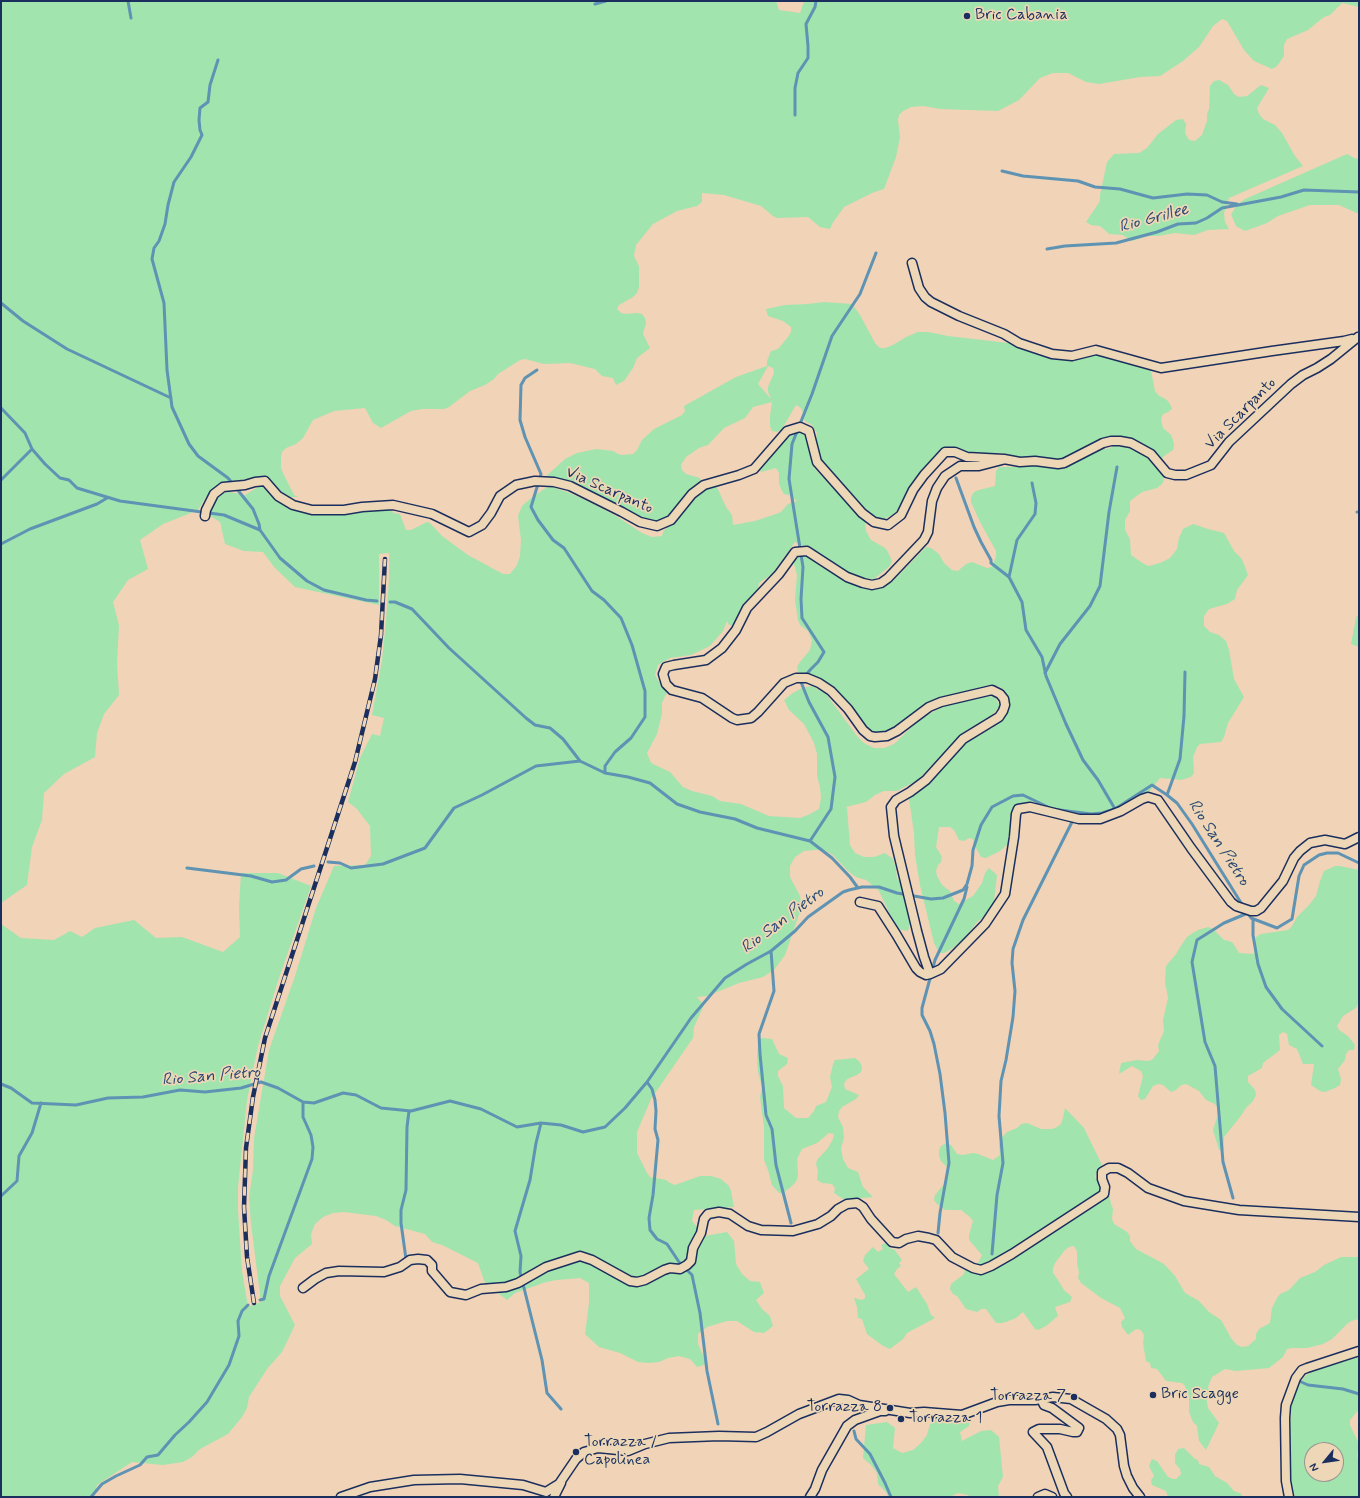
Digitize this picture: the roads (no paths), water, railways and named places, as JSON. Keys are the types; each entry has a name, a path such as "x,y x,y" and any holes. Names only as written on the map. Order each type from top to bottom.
{"street":[{"path":"912,263 919,288 925,297 931,302 959,316 1004,334 1019,343 1052,354 1072,356 1096,350 1160,368 1344,341 1358,337"},
{"name":"Via Scarpanto","path":"205,516 206,510 214,494 223,487 265,481 278,496 294,505 312,510 344,510 362,506 393,505 432,514 469,532 482,525 491,513 500,496 516,485 535,481 554,482 570,486 640,522 657,526 671,520 692,494 704,485 754,469 787,431 800,427 809,431 817,462 862,513 874,522 888,525 901,515 913,490 924,475 945,452 955,452 967,457 1004,459 1020,462 1035,461 1058,464 1064,463 1103,443 1120,441 1131,442 1151,454 1167,473 1175,475 1186,474 1210,465 1229,442 1291,384 1303,375 1331,359 1358,337"},
{"name":"Via Scarpanto","path":"930,974 917,931 894,836 891,807 896,800 926,780 963,739 999,717 1005,705 1004,699 1000,694 992,690 940,702 924,710 897,731 887,736 875,737 870,736 863,730 831,691 819,682 808,678 796,678 784,683 758,712 751,718 742,720 732,718 702,698 678,693 672,690 666,684 663,674 666,667 674,664 706,660 722,648 736,630 747,608 778,574 795,552 807,551 847,576 864,583 872,585 881,583 888,578 924,540 928,532 932,501 936,488 945,476 960,466 980,466 1004,459"},
{"path":"860,902 878,906 916,968 926,975 941,969 985,924 1006,894 1016,814 1018,809 1030,807 1079,819 1100,819 1121,811 1142,798 1148,797 1158,800 1190,848 1231,902 1236,906 1256,911 1261,908 1283,880 1294,858 1300,850 1310,843 1325,840 1345,844 1359,837"},
{"path":"304,1288 315,1278 326,1273 339,1271 384,1272 400,1267 410,1260 418,1259 427,1260 432,1265 432,1272 450,1292 466,1295 481,1289 506,1287 518,1283 546,1267 580,1256 592,1260 630,1281 641,1281 664,1270 670,1268 680,1269 687,1265 690,1261 693,1248 701,1233 704,1219 708,1214 719,1212 730,1214 748,1226 761,1230 793,1231 818,1224 847,1204 857,1203 863,1207 871,1219 892,1242 899,1243 906,1239 918,1236 936,1240 952,1257 981,1270 1012,1254 1104,1194 1106,1187 1102,1179 1102,1172 1109,1168 1118,1168 1128,1173 1148,1188 1184,1201 1239,1210 1359,1217"},
{"path":"1289,1497 1286,1481 1285,1418 1286,1406 1296,1378 1302,1370 1359,1352"},
{"path":"341,1497 370,1487 414,1480 468,1480 524,1485 546,1492 559,1484 576,1459 584,1452 598,1448 628,1451 645,1444 669,1438 719,1436 756,1437 799,1414 838,1399 848,1400 859,1405 910,1413 924,1412 962,1415 997,1402 1053,1397 1071,1399 1112,1424 1120,1435 1124,1466 1133,1488 1140,1497"},
{"path":"1043,1398 1044,1405 1052,1408 1079,1428 1077,1432 1060,1429 1039,1429 1033,1432 1047,1447 1064,1493 1067,1497"},
{"path":"810,1497 815,1489 822,1470 847,1426 856,1420 880,1411 898,1411"},
{"path":"554,1497 563,1478"},
{"path":"1038,1497 1045,1494 1052,1497"}],"waterway":[{"path":"128,1 131,18"},
{"path":"595,4 606,1"},
{"path":"795,115 795,88 798,73 808,58 806,24 815,7 816,1"},
{"path":"218,60 210,85 208,102 200,108 199,120 202,135 191,157 174,182 165,224 159,241 154,248 152,259 164,303 167,370 172,407 189,444 198,456 228,478 253,509 260,530"},
{"path":"1002,171 1023,176 1078,181 1095,187 1120,189 1153,198 1187,194 1207,195 1222,202 1237,204"},
{"name":"Rio Grillee","path":"1047,249 1065,246 1116,243 1157,232 1178,224 1196,223 1222,208 1281,197 1304,190 1359,192"},
{"path":"810,841 831,809 835,777 828,737 809,702 801,682 818,662 824,652 802,618 801,599 803,567 789,479 792,444 812,394 832,336 860,294 876,253"},
{"path":"1,303 23,321 67,349 171,398"},
{"path":"537,370 525,378 521,385 520,420 525,437 541,474 531,507 538,520 553,540 564,548 592,591 604,600 621,618 632,645 645,691 645,717 631,738 615,752 605,766 605,773"},
{"path":"1,408 25,433 32,449 45,464 60,478 69,480 77,488 120,501 224,515 260,530 280,558 307,581 324,590 366,600 377,601"},
{"path":"1,480 32,449"},
{"path":"1045,673 1060,644 1090,606 1100,586 1109,512 1117,467"},
{"path":"956,478 974,527 991,560 991,563 1009,577"},
{"path":"1032,483 1036,503 1035,514 1017,540 1009,577 1022,602 1026,630 1042,657 1046,676 1066,724 1083,760 1098,780 1115,809"},
{"path":"1,544 30,529 97,504 107,498"},
{"path":"390,602 395,602 412,609 449,648 526,718 535,725 550,728 563,739 580,761 605,773 650,783 677,804 700,812 735,819 757,828 810,841 832,858 858,888"},
{"path":"1167,795 1180,759 1184,716 1185,672"},
{"path":"328,862 340,863 351,868 383,864 425,848 454,808 536,766 580,761"},
{"name":"Rio San Pietro","path":"1,1084 11,1088 32,1103 76,1105 108,1098 143,1097 180,1090 205,1092 241,1088 261,1082 278,1088 303,1102 314,1103 343,1093 356,1095 381,1108 411,1111 450,1101 481,1109 517,1127 541,1123 561,1125 583,1132 605,1127 625,1108 647,1082 691,1018 725,978 771,951 795,931 808,917 843,892 862,887 879,887 897,893 931,899 943,898 963,890 967,884 972,866 973,850 981,825 992,807 1013,796 1023,795 1052,809 1091,814 1102,813 1115,809 1152,785 1177,803 1192,824 1243,906"},
{"path":"992,1254 997,1195 1003,1163 999,1116 1001,1081 1013,1017 1015,991 1012,963 1013,949 1023,920 1074,818"},
{"name":"Rio San Pietro","path":"1246,911 1251,918 1277,928 1292,919 1299,876 1304,865 1319,855 1327,853 1338,853 1359,863"},
{"path":"187,868 251,876 272,882 286,880 301,869 314,866"},
{"path":"938,1233 949,1163 940,1074 934,1044 930,1031 922,1015 922,1008 935,960 964,899 967,887"},
{"path":"1233,1198 1223,1162 1215,1066 1205,1042 1192,962 1197,940 1224,923 1248,913"},
{"path":"1253,919 1253,935 1258,964 1266,987 1282,1009 1322,1046"},
{"path":"771,951 774,991 759,1034 760,1054 766,1115 772,1129 776,1165 791,1223"},
{"path":"647,1082 652,1089 655,1100 655,1129 658,1140 653,1195 649,1218 650,1230 657,1239 667,1244 679,1262 692,1275 700,1313 707,1371 718,1424"},
{"path":"260,1300 264,1299 269,1276 312,1159 313,1147 311,1135 303,1117 303,1102"},
{"path":"1,1196 17,1181 19,1156 32,1133 41,1103"},
{"path":"406,1259 401,1223 401,1210 406,1190 407,1127 409,1111"},
{"path":"541,1123 530,1180 515,1231 521,1256 520,1272 542,1360 547,1393 561,1409"},
{"path":"91,1497 102,1484 140,1465 147,1457 158,1455 207,1402 229,1365 239,1336 238,1321 242,1311 248,1305"},
{"path":"1299,1381 1308,1385 1343,1389 1359,1394"},
{"path":"854,1431 856,1439 870,1454 891,1497"}],"railway":[{"path":"254,1303 247,1257 244,1207 246,1148 253,1097 265,1038 355,762 375,679 381,635 385,559"}],"place":[{"name":"Bric Cabania","path":"967,16"},
{"name":"Bric Scagge","path":"1153,1395"},
{"name":"Torrazza 7","path":"1074,1397"},
{"name":"Torrazza 8","path":"890,1408"},
{"name":"Torrazza 1","path":"901,1419"},
{"name":"Torrazza / Capolinea","path":"576,1452"}]}
